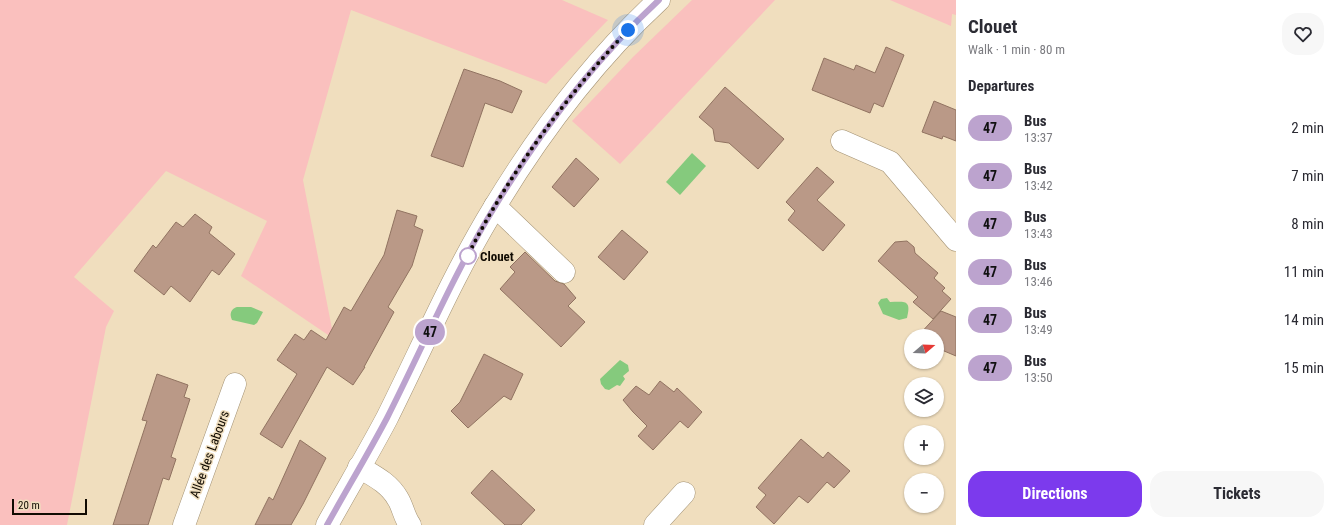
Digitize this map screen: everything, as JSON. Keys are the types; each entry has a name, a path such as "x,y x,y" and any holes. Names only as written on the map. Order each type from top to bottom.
{"street":[{"path":"328,525 386,420 472,248 495,206 528,153 602,57 659,0"},
{"path":"842,141 890,162 956,240"},
{"path":"495,206 564,272"},
{"name":"Allée des Labours","path":"184,525 235,384"},
{"path":"359,467 389,486 399,500 406,520 410,525"},
{"path":"655,525 684,493"}],"shaded area":[{"path":"0,0 562,0 608,20 546,84 351,10 303,180 334,339 241,276 267,221 166,171 74,277 114,311 106,327 67,525 0,525"},
{"path":"692,0 775,0 620,164 572,121 633,57"},
{"path":"890,0 956,0 956,15 952,14 951,26"},
{"path":"692,153 706,166 680,195 666,182"},
{"path":"887,298 890,302 903,302 908,305 907,318 899,320 883,314 878,303 881,299"},
{"path":"237,307 251,307 263,312 257,323 254,325 232,320 231,312"},
{"path":"620,360 628,365 629,371 623,376 625,379 620,386 617,385 609,390 605,389 601,384 600,379"}],"building":[{"path":"886,47 904,55 883,107 874,103 870,113 812,90 824,58 854,70 856,65 875,73"},
{"path":"464,69 500,81 522,91 512,113 485,103 463,167 431,156"},
{"path":"725,87 784,139 758,169 729,143 715,141 713,129 699,117"},
{"path":"934,101 956,110 956,141 943,136 942,139 922,132"},
{"path":"576,158 599,179 574,207 552,187"},
{"path":"817,167 834,182 817,200 845,225 823,251 788,220 795,211 786,202"},
{"path":"397,210 417,216 414,226 423,230 412,266 388,307 394,312 365,367 353,385 327,367 282,448 260,434 297,374 277,360 295,334 304,340 311,330 326,340 344,307 351,311 384,255"},
{"path":"195,214 212,227 209,233 235,254 219,275 212,270 190,302 171,286 164,295 134,271 153,245 156,248 176,222 183,227"},
{"path":"622,230 648,252 624,280 598,257"},
{"path":"907,241 914,247 915,253 938,273 934,278 945,288 942,291 951,299 933,319 913,302 918,297 878,261 895,242"},
{"path":"525,252 555,281 564,284 576,298 568,306 585,322 561,347 500,289 515,272 510,267"},
{"path":"941,311 956,317 956,356 944,351 944,329 924,329"},
{"path":"484,354 523,374 511,400 504,396 468,428 451,411 460,402"},
{"path":"157,374 188,385 184,397 190,399 171,457 176,459 169,480 163,478 148,525 113,525 147,421 142,420"},
{"path":"660,381 674,392 677,388 702,412 688,428 680,421 653,450 638,436 647,426 623,400 636,386 649,395"},
{"path":"801,439 823,458 828,452 850,471 834,488 827,482 808,503 799,496 774,524 756,507 766,495 758,488"},
{"path":"300,440 326,458 303,504 291,525 255,525 269,497 273,500"},
{"path":"492,470 535,510 521,525 505,525 471,493"}],"bus line":[{"name":"47","path":"327,525 386,420 472,248 507,185 560,109 602,57 636,21 659,0"}],"place":[{"name":"Clouet","path":"468,256"}],"route":[{"path":"468,256 465,261 507,185 528,153 560,109 602,57 628,30"}]}
